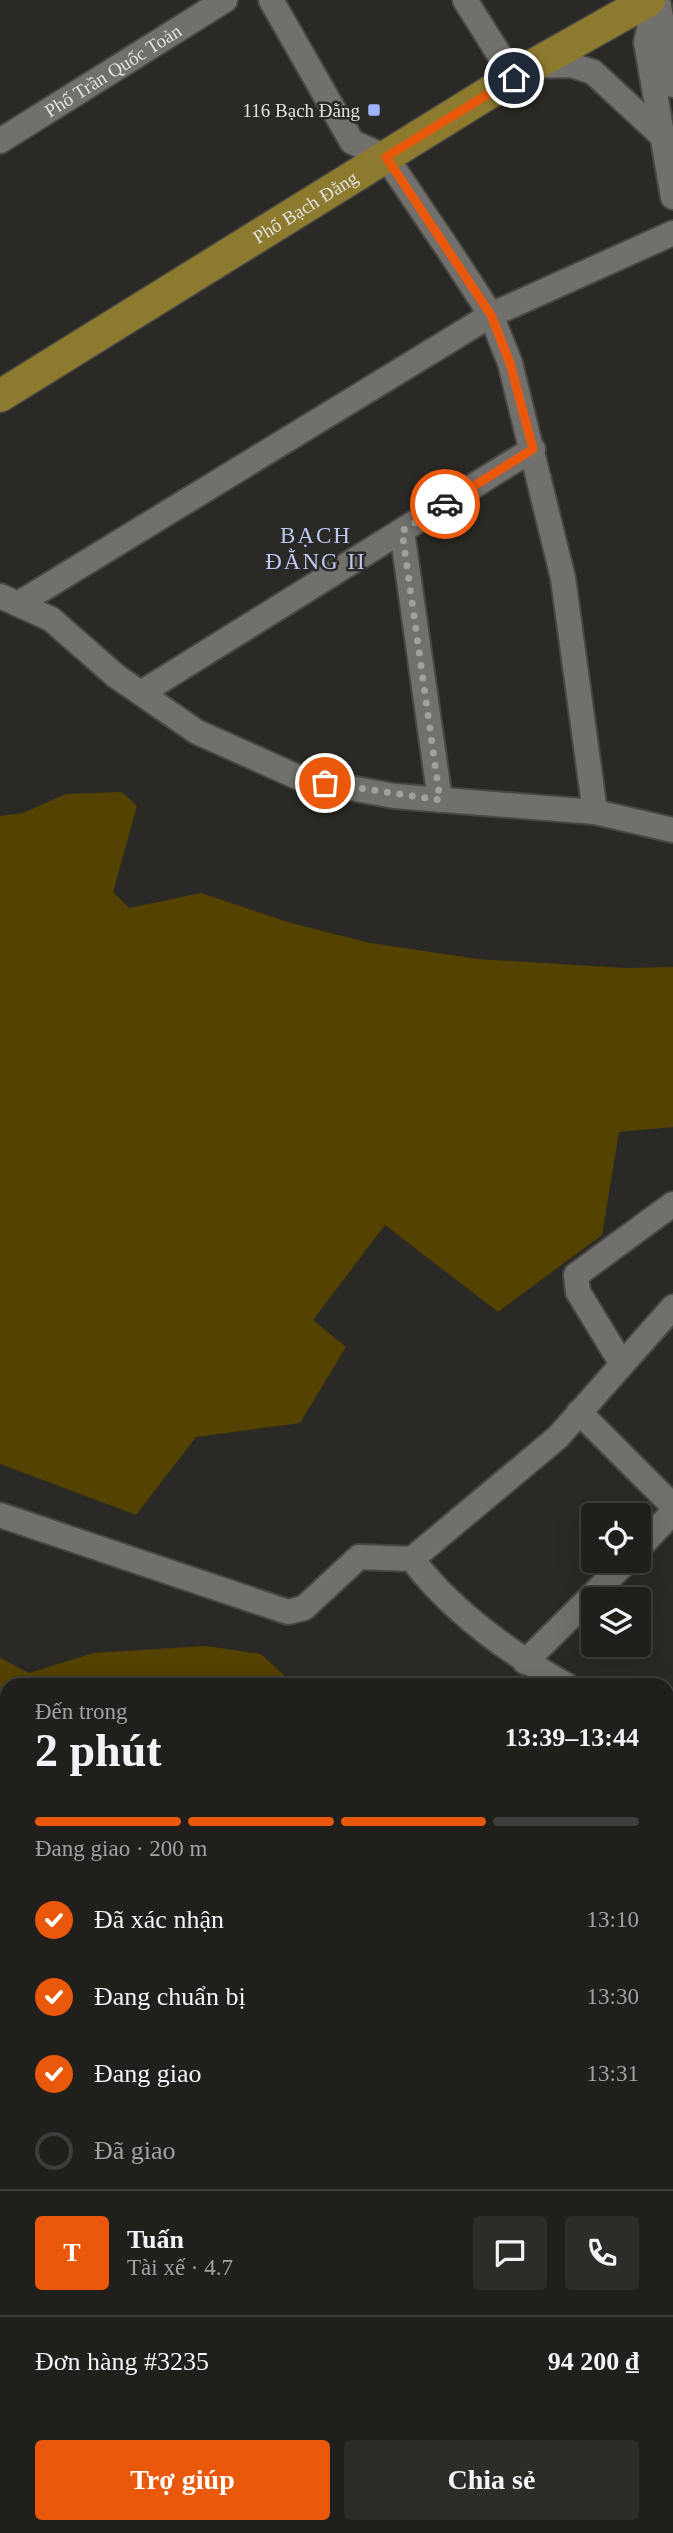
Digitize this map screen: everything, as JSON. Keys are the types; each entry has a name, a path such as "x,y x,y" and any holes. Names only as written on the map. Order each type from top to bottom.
{"main road":[{"name":"Phố Bạch Đằng","path":"0,396 523,72 649,0"}],"street":[{"name":"Phố Trần Quốc Toản","path":"0,141 225,0"},
{"path":"271,0 352,142 386,157 491,315 510,363 563,578 596,812"},
{"path":"465,0 523,72 571,65 593,72 661,135"},
{"path":"657,0 673,85"},
{"path":"657,0 646,42 673,197"},
{"path":"9,600 491,315 673,233"},
{"path":"141,693 533,449"},
{"path":"402,531 440,800"},
{"path":"9,600 51,619 116,676 197,732 302,779 394,796 596,812 673,830"},
{"path":"622,1364 578,1292 576,1275 673,1205"},
{"path":"0,1515 288,1612 304,1608 359,1557 412,1559 558,1437 673,1308"},
{"path":"579,1412 673,1506"},
{"path":"651,1535 673,1512"},
{"path":"412,1559 424,1576 525,1662 554,1678"},
{"path":"525,1662 615,1573"}],"shaded area":[{"path":"122,792 137,806 113,892 129,908 201,893 291,923 370,943 478,959 625,968 673,967 673,1127 619,1132 602,1235 498,1312 385,1225 313,1320 346,1347 300,1423 196,1437 136,1515 0,1464 0,816 23,813 66,794"},
{"path":"206,1646 261,1654 287,1678 0,1678 0,1658 29,1673 93,1653"}],"way so far":[{"path":"325,783 394,796 440,800 402,531 445,504"}],"place":[{"name":"116 Bạch Đằng","path":"374,110"}],"district":[{"name":"BẠCH ĐẰNG II","path":"316,548"}],"route":[{"path":"445,504 533,449 510,363 491,315 386,157 514,78"}]}
